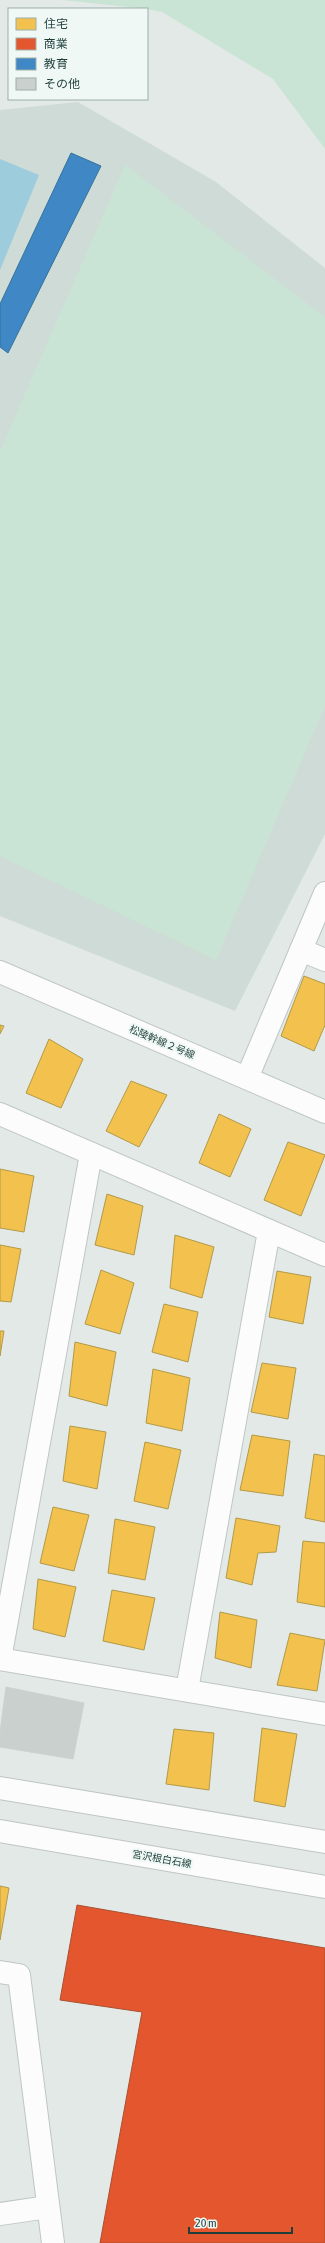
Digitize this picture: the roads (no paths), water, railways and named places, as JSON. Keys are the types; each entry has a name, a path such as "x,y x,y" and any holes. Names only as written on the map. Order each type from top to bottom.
{"street":[{"path":"247,1078 325,893"},
{"path":"301,950 325,960"},
{"name":"松陵幹線２号線","path":"0,972 325,1112"},
{"path":"0,1114 325,1255"},
{"path":"91,1154 0,1659 325,1714"},
{"path":"186,1690 269,1231"},
{"path":"0,1788 325,1842"},
{"name":"宮沢根白石線","path":"0,1831 325,1887"},
{"path":"0,1972 19,1975 53,2243"},
{"path":"0,2214 48,2207"}],"water":[{"path":"0,159 39,175 0,270"}]}
